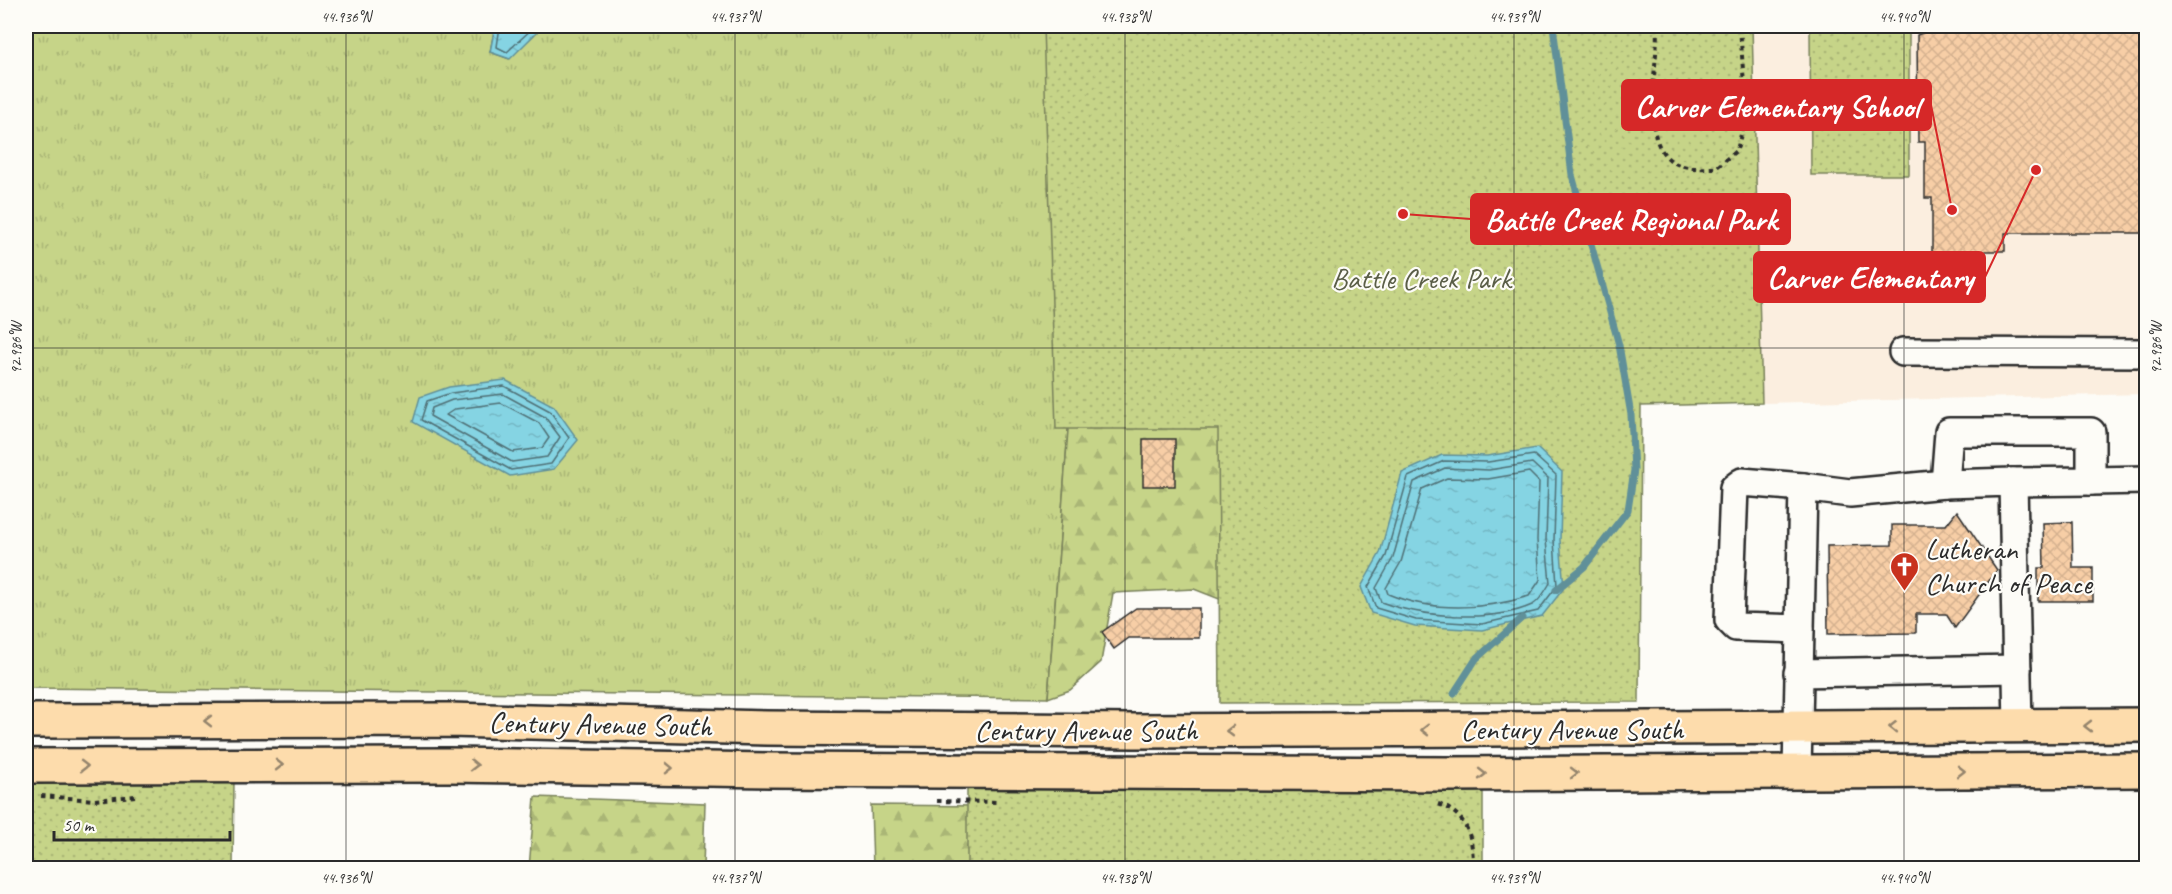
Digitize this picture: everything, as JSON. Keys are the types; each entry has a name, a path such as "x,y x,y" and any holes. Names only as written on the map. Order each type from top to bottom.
{"main road":[{"name":"Century Avenue South","path":"26,721 449,720 767,728 1135,731 2146,725"},
{"name":"Century Avenue South","path":"26,766 426,765 1192,773 2146,770"}],"lane":[{"path":"1903,352 2146,353"},
{"path":"1945,484 1947,435 1953,430 2091,432 2091,481"},
{"path":"1800,629 1736,627 1729,620 1734,488 1742,483 1850,493 1945,484 2146,480"},
{"path":"2013,482 2018,726"},
{"path":"1797,772 1803,488"},
{"path":"1798,673 2017,669"}],"path":[{"path":"1656,26 1651,92 1655,134 1668,158 1686,167 1716,168 1737,150 1746,115 1740,26"}],"shaded area":[{"path":"1752,26 2146,26 2146,394 1762,403"}],"green space":[{"path":"26,26 495,26 490,52 509,59 543,26 1236,26 1070,403 1048,698 26,688"},
{"name":"Battle Creek Park","path":"1043,26 1752,26 1762,403 1641,406 1639,702 1220,703 1218,429 1056,429"},
{"path":"1810,26 1909,26 1909,175 1811,175"},
{"path":"1309,285 1245,609 1194,589 1113,593 1101,662 1070,690 1048,698 1070,403"},
{"path":"234,779 233,868 26,868 26,780"},
{"path":"1483,787 1483,868 967,868 967,789"},
{"path":"535,797 705,803 703,868 529,868"},
{"path":"871,805 981,806 1196,868 873,868"}],"water":[{"path":"495,26 543,26 510,59 490,52"},
{"path":"505,380 554,406 578,440 554,469 510,476 413,422 420,397 449,387"},
{"path":"1537,448 1562,472 1560,540 1564,588 1542,616 1482,630 1415,626 1371,613 1361,587 1380,553 1402,473 1442,455 1487,456"}],"building":[{"path":"1940,26 2143,26 2144,85 2146,85 2146,233 2005,233 2005,251 1985,251 1985,265 1932,265 1932,198 1925,198 1925,142 1918,142 1917,35"},
{"path":"1143,439 1175,439 1175,486 1143,486"},
{"name":"Lutheran Church of Peace","path":"1957,511 1997,570 1955,628 1946,614 1916,614 1916,633 1828,634 1827,546 1892,545 1892,525 1946,525"},
{"path":"2072,522 2073,568 2093,568 2093,601 2038,601 2038,568 2044,568 2043,523"},
{"path":"1136,608 1199,608 1199,638 1129,638 1114,649 1102,632"}],"waterway":[{"path":"1553,26 1572,175 1619,345 1631,415 1634,470 1628,510 1584,567 1556,590"},
{"path":"1454,693 1476,659 1522,618"}],"place":[{"name":"Carver Elementary","path":"2036,170"},
{"name":"Carver Elementary School","path":"1952,210"},
{"name":"Battle Creek Regional Park","path":"1403,214"},
{"name":"Lutheran Church of Peace","path":"1904,592"}]}
